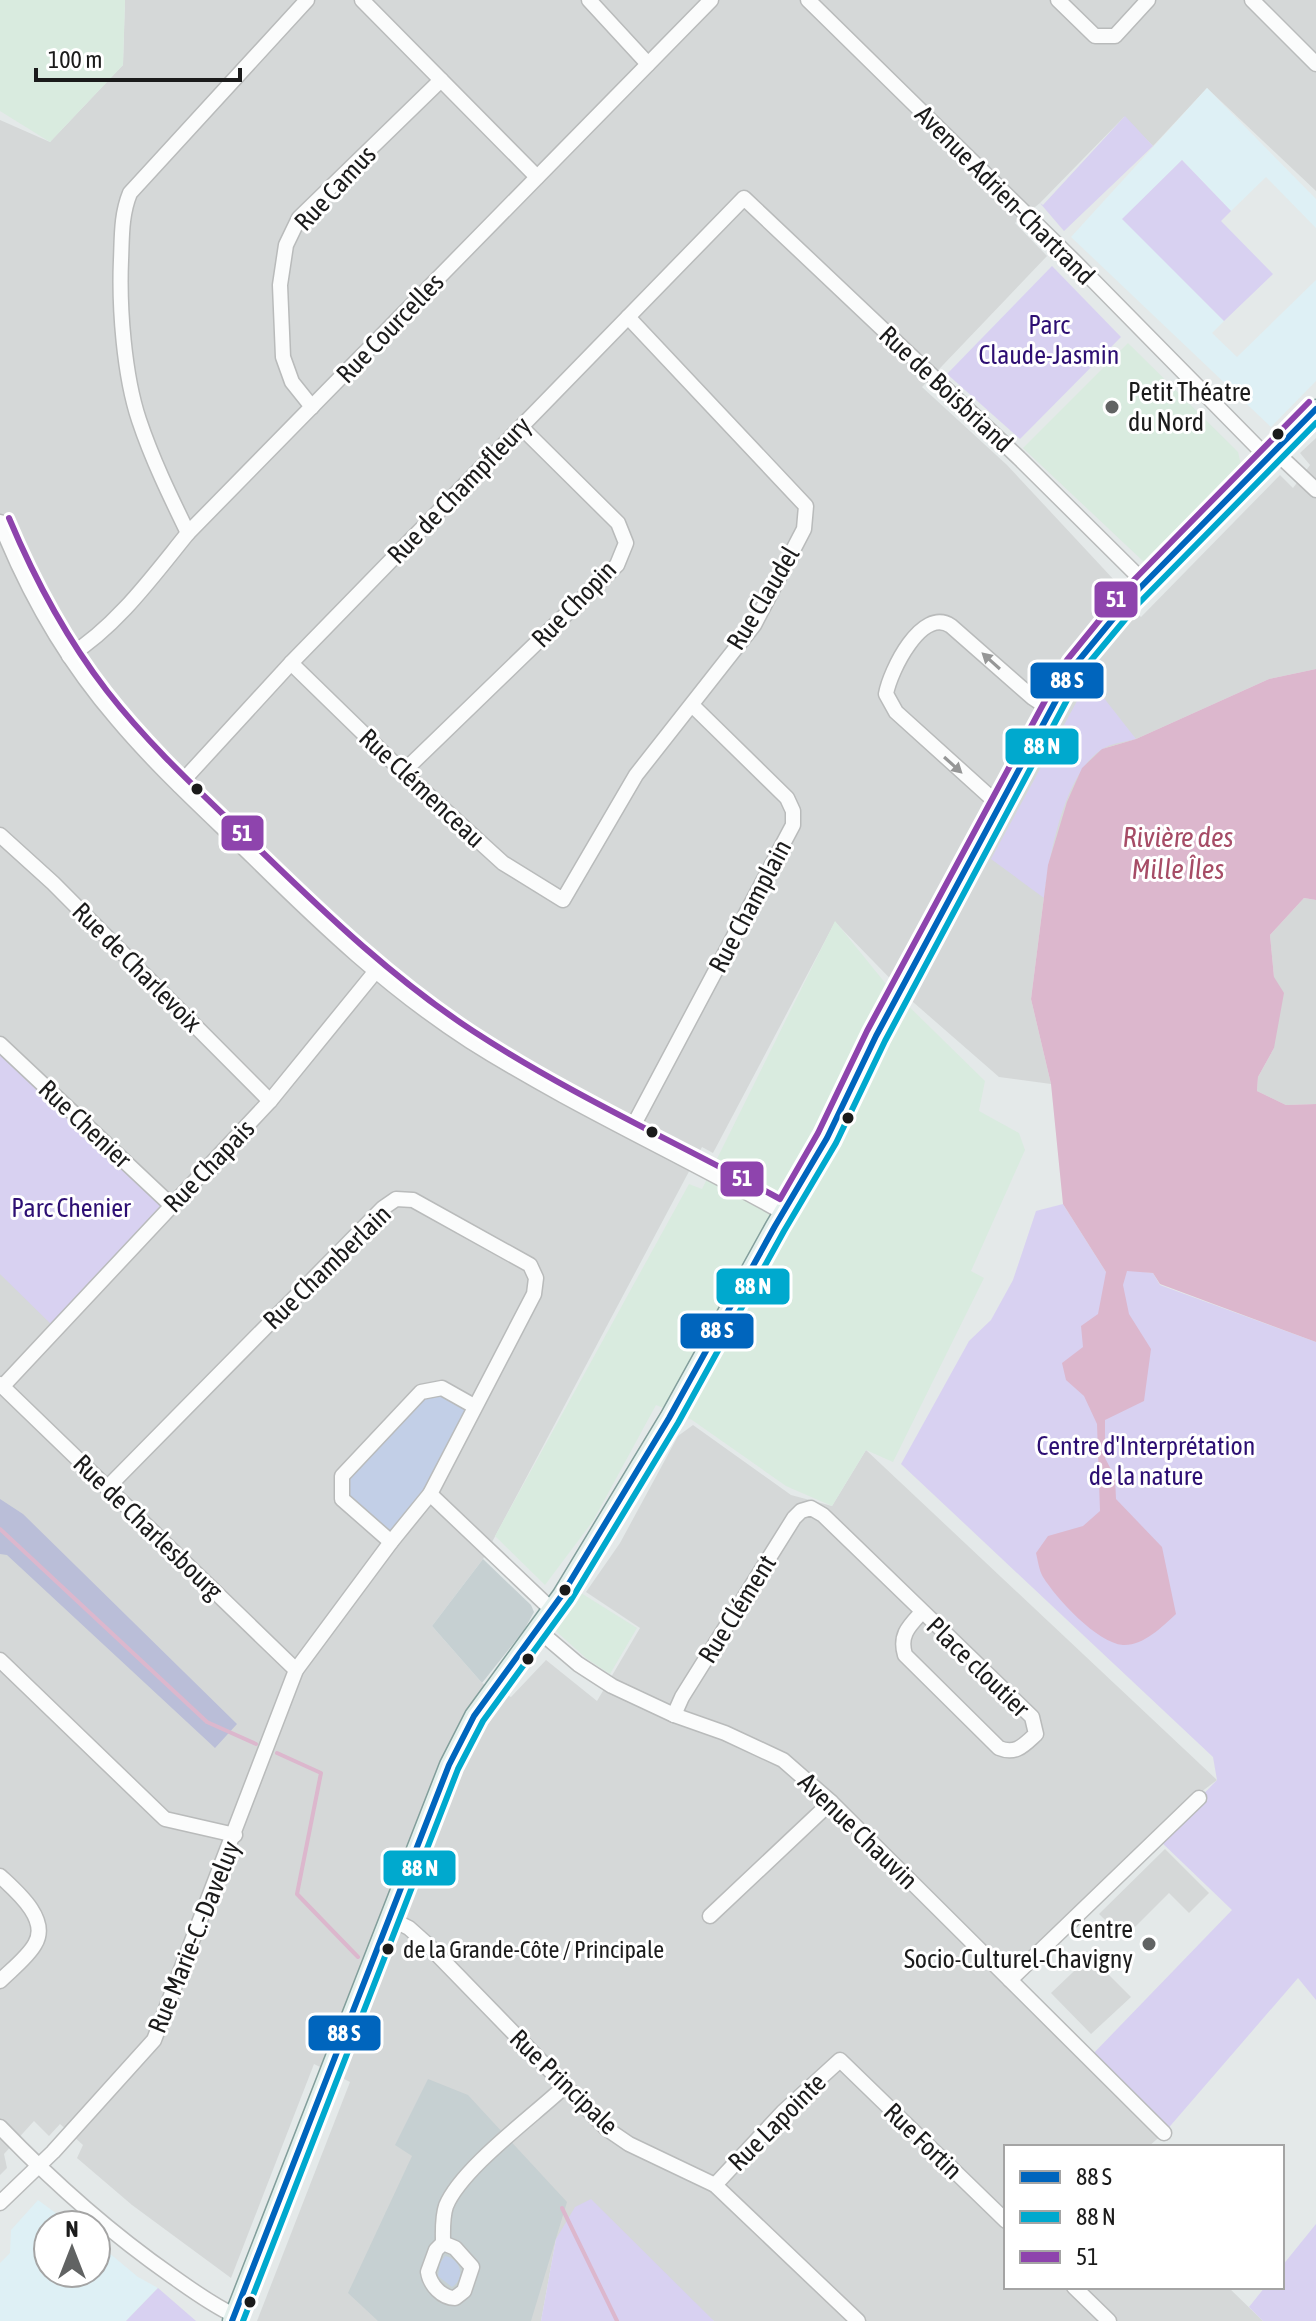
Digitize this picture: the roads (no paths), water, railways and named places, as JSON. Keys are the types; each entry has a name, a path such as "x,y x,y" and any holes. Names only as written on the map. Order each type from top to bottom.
{"main road":[{"path":"233,2318 461,1737 552,1610 646,1458 841,1112 876,1036 1075,665 1145,583 1316,409"}],"street":[{"path":"188,533 161,478 138,417 119,295 123,211 130,193 307,0"},
{"path":"362,0 537,177"},
{"path":"589,0 648,64"},
{"name":"Rue Courcelles","path":"69,656 90,642 140,591 188,533 711,0"},
{"name":"Avenue Adrien-Chartrand","path":"808,0 1076,263 1250,441 1261,451 1283,459 1316,490"},
{"path":"1058,0 1095,36 1115,36 1148,0"},
{"path":"1252,0 1315,61"},
{"name":"Rue Camus","path":"312,407 292,382 283,357 280,285 286,245 299,218 441,80"},
{"name":"Rue de Champfleury","path":"179,785 291,663 744,198"},
{"name":"Rue de Boisbriand","path":"744,198 1019,458 1145,583"},
{"name":"Rue Claudel","path":"563,900 636,775 754,625 804,529 806,506 628,317"},
{"name":"Rue Chopin","path":"403,772 617,565 626,543 618,523 521,427"},
{"path":"0,522 33,594 69,656 117,720 179,785 375,972 483,1049 784,1213"},
{"path":"999,805 896,712 886,694 892,676 921,629 933,622 943,621 1051,710"},
{"name":"Rue Clémenceau","path":"291,663 403,772 503,863 563,900"},
{"name":"Rue Champlain","path":"631,1130 793,825 793,811 787,798 692,705"},
{"name":"Rue de Charlevoix","path":"0,835 53,883 270,1101"},
{"name":"Rue Chapais","path":"1,1386 270,1101 375,972"},
{"name":"Rue Chenier","path":"0,1044 171,1205"},
{"name":"Rue Chamberlain","path":"107,1488 383,1208 396,1199 413,1200 530,1265 536,1278 534,1294 430,1494 296,1670"},
{"name":"Rue de Charlesbourg","path":"1,1386 296,1670"},
{"path":"391,1542 342,1499 342,1476 421,1392 442,1388 474,1406"},
{"path":"430,1494 552,1610"},
{"name":"Place cloutier","path":"806,1508 823,1515 1032,1717 1036,1734 1020,1749 1008,1752 999,1748 905,1655 901,1643 906,1629 922,1612"},
{"name":"Rue Clément","path":"674,1715 682,1697 794,1518 806,1508"},
{"name":"Avenue Chauvin","path":"538,1630 597,1678 625,1693 783,1760 831,1802 1164,2133"},
{"path":"0,1660 165,1819 235,1835"},
{"name":"Rue Marie-C.-Daveluy","path":"0,2203 154,2040 296,1670"},
{"path":"1010,1980 1199,1798"},
{"path":"710,1916 831,1802"},
{"path":"0,1876 27,1903 38,1925 36,1943 0,1981"},
{"name":"Rue Principale","path":"391,1919 409,1928 428,1945 564,2087 618,2137 715,2185 858,2321"},
{"name":"Rue Lapointe","path":"715,2185 783,2112 840,2060"},
{"name":"Rue Fortin","path":"840,2060 1004,2219"},
{"path":"443,2243 444,2213 459,2183 564,2087"},
{"path":"0,2127 38,2166 125,2242 233,2318"},
{"path":"1076,2289 1109,2321"}],"water":[{"name":"Rivière des Mille Îles","path":"1316,669 1316,900 1304,898 1270,935 1274,977 1284,993 1274,1048 1258,1077 1257,1091 1286,1105 1316,1104 1316,1342 1160,1284 1153,1273 1127,1271 1123,1285 1129,1314 1151,1349 1144,1401 1105,1420 1105,1458 1115,1477 1116,1499 1162,1547 1176,1614 1145,1639 1123,1645 1101,1636 1067,1607 1043,1577 1036,1553 1048,1536 1083,1526 1100,1511 1097,1424 1084,1396 1066,1380 1062,1363 1083,1347 1081,1326 1098,1314 1106,1272 1063,1204 1051,1084 1031,999 1048,865 1067,802 1082,768 1102,749 1136,739 1269,679"}],"waterway":[{"path":"0,1529 207,1722 256,1744"},
{"path":"277,1753 321,1773 297,1894 358,1957"},
{"path":"562,2208 617,2321"}],"place":[{"name":"Petit Théatre du Nord","path":"1112,407"},
{"name":"Centre Socio-Culturel-Chavigny","path":"1149,1944"},
{"name":"de la Grande-Côte / Principale","path":"388,1949"}],"park label":[{"name":"Parc Claude-Jasmin","path":"1049,340"},
{"name":"Parc Chenier","path":"71,1208"},
{"name":"Centre d'Interprétation de la nature","path":"1146,1461"}]}
